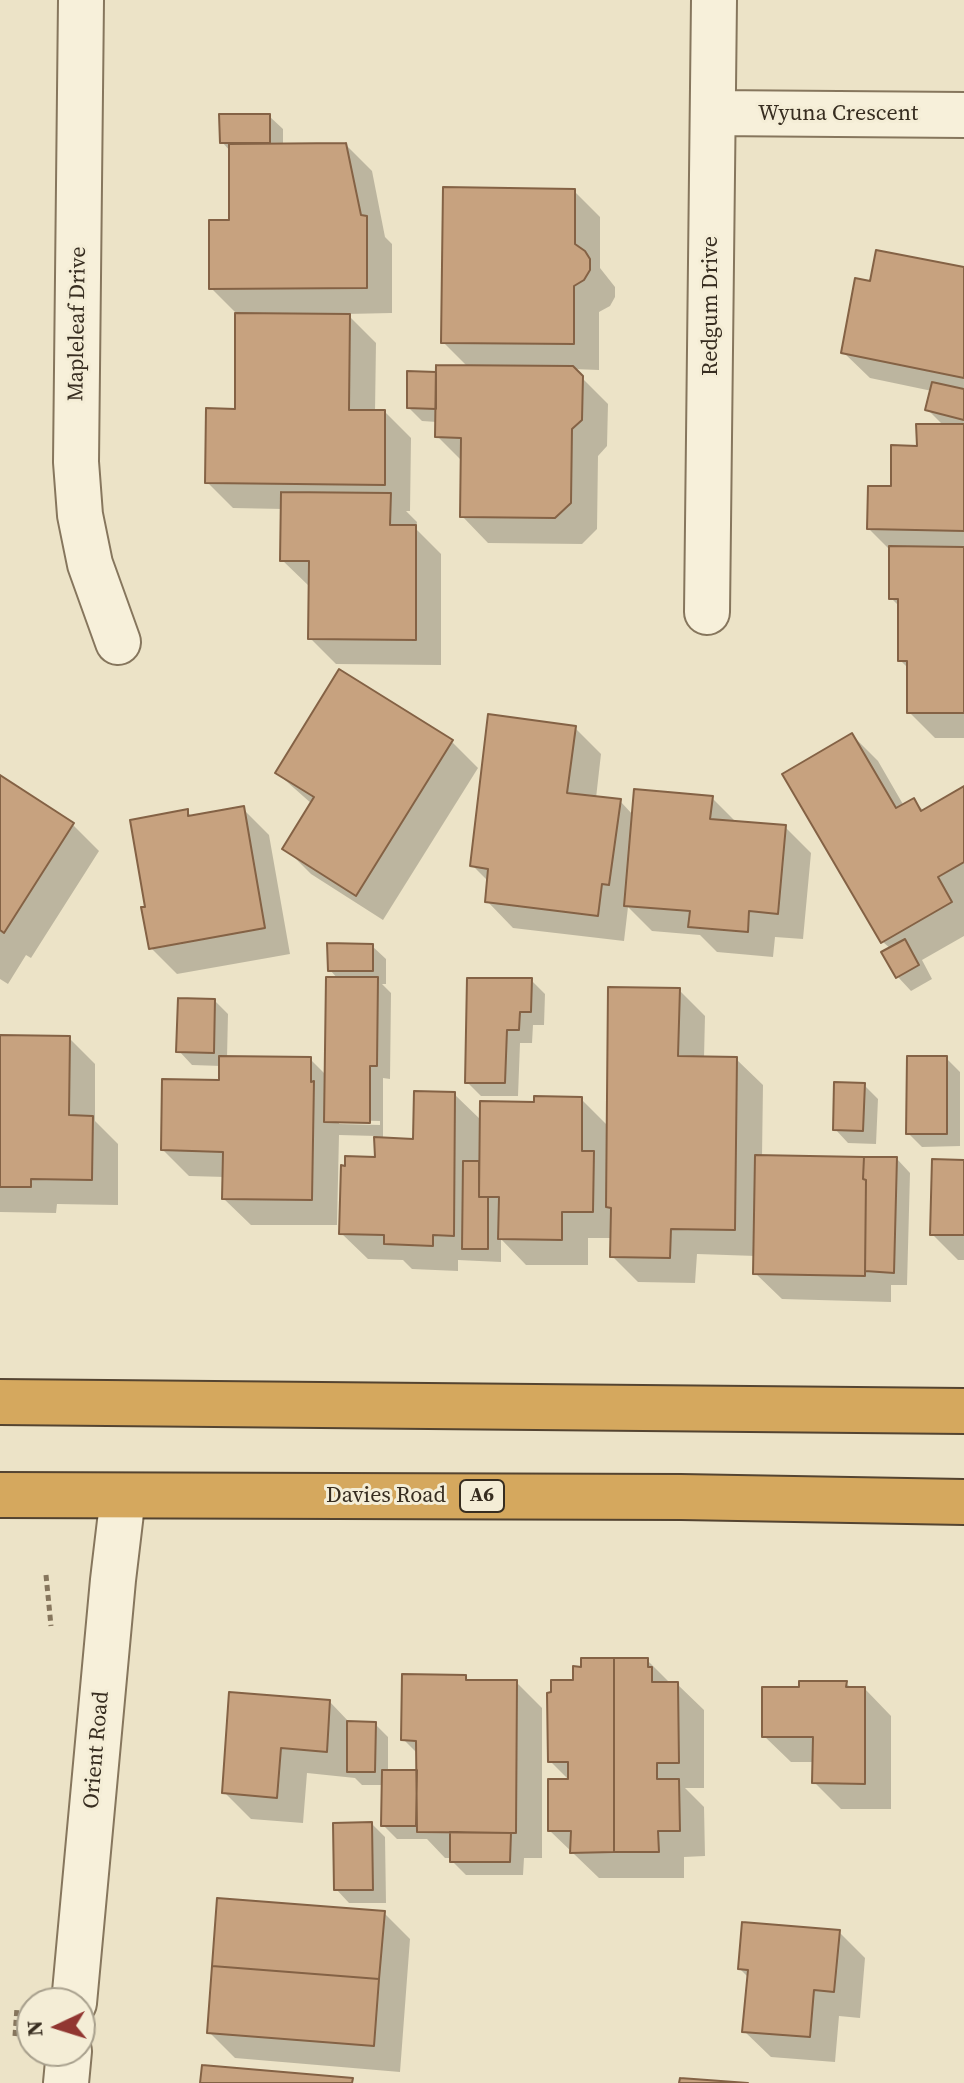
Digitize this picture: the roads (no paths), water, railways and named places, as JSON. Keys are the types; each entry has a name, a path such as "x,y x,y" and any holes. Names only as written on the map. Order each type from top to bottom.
{"highway":[{"path":"0,1402 964,1411"},
{"name":"Davies Road","path":"0,1495 681,1497 964,1502"}],"street":[{"name":"Mapleleaf Drive","path":"81,0 76,462 80,515 90,564 118,642"},
{"name":"Redgum Drive","path":"707,612 714,0"},
{"name":"Wyuna Crescent","path":"713,113 964,115"},
{"name":"Orient Road","path":"75,1987 123,1496"}]}
